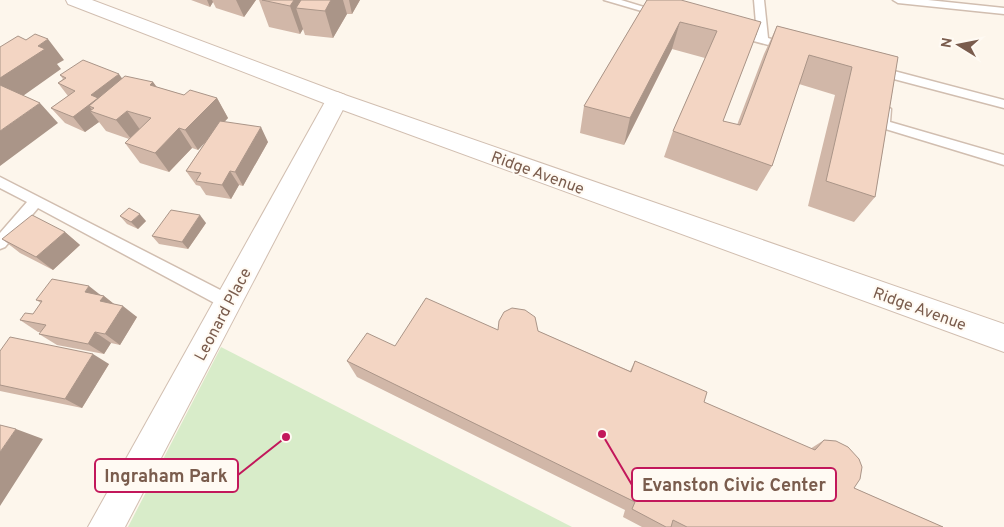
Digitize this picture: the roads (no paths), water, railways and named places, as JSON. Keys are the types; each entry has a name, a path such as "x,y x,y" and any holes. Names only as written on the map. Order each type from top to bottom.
{"street":[{"name":"Ridge Avenue","path":"75,0 337,100 1004,338"},
{"name":"Leonard Place","path":"106,527 337,100"}],"lane":[{"path":"609,0 672,17"},
{"path":"759,0 763,41"},
{"path":"898,0 1004,11"},
{"path":"727,31 800,50"},
{"path":"863,67 889,78 1004,104"},
{"path":"887,99 883,124 1004,160"},
{"path":"0,182 228,302"},
{"path":"0,244 36,201"}],"place":[{"name":"Evanston Civic Center","path":"602,434"},
{"name":"Ingraham Park","path":"286,437"}]}
